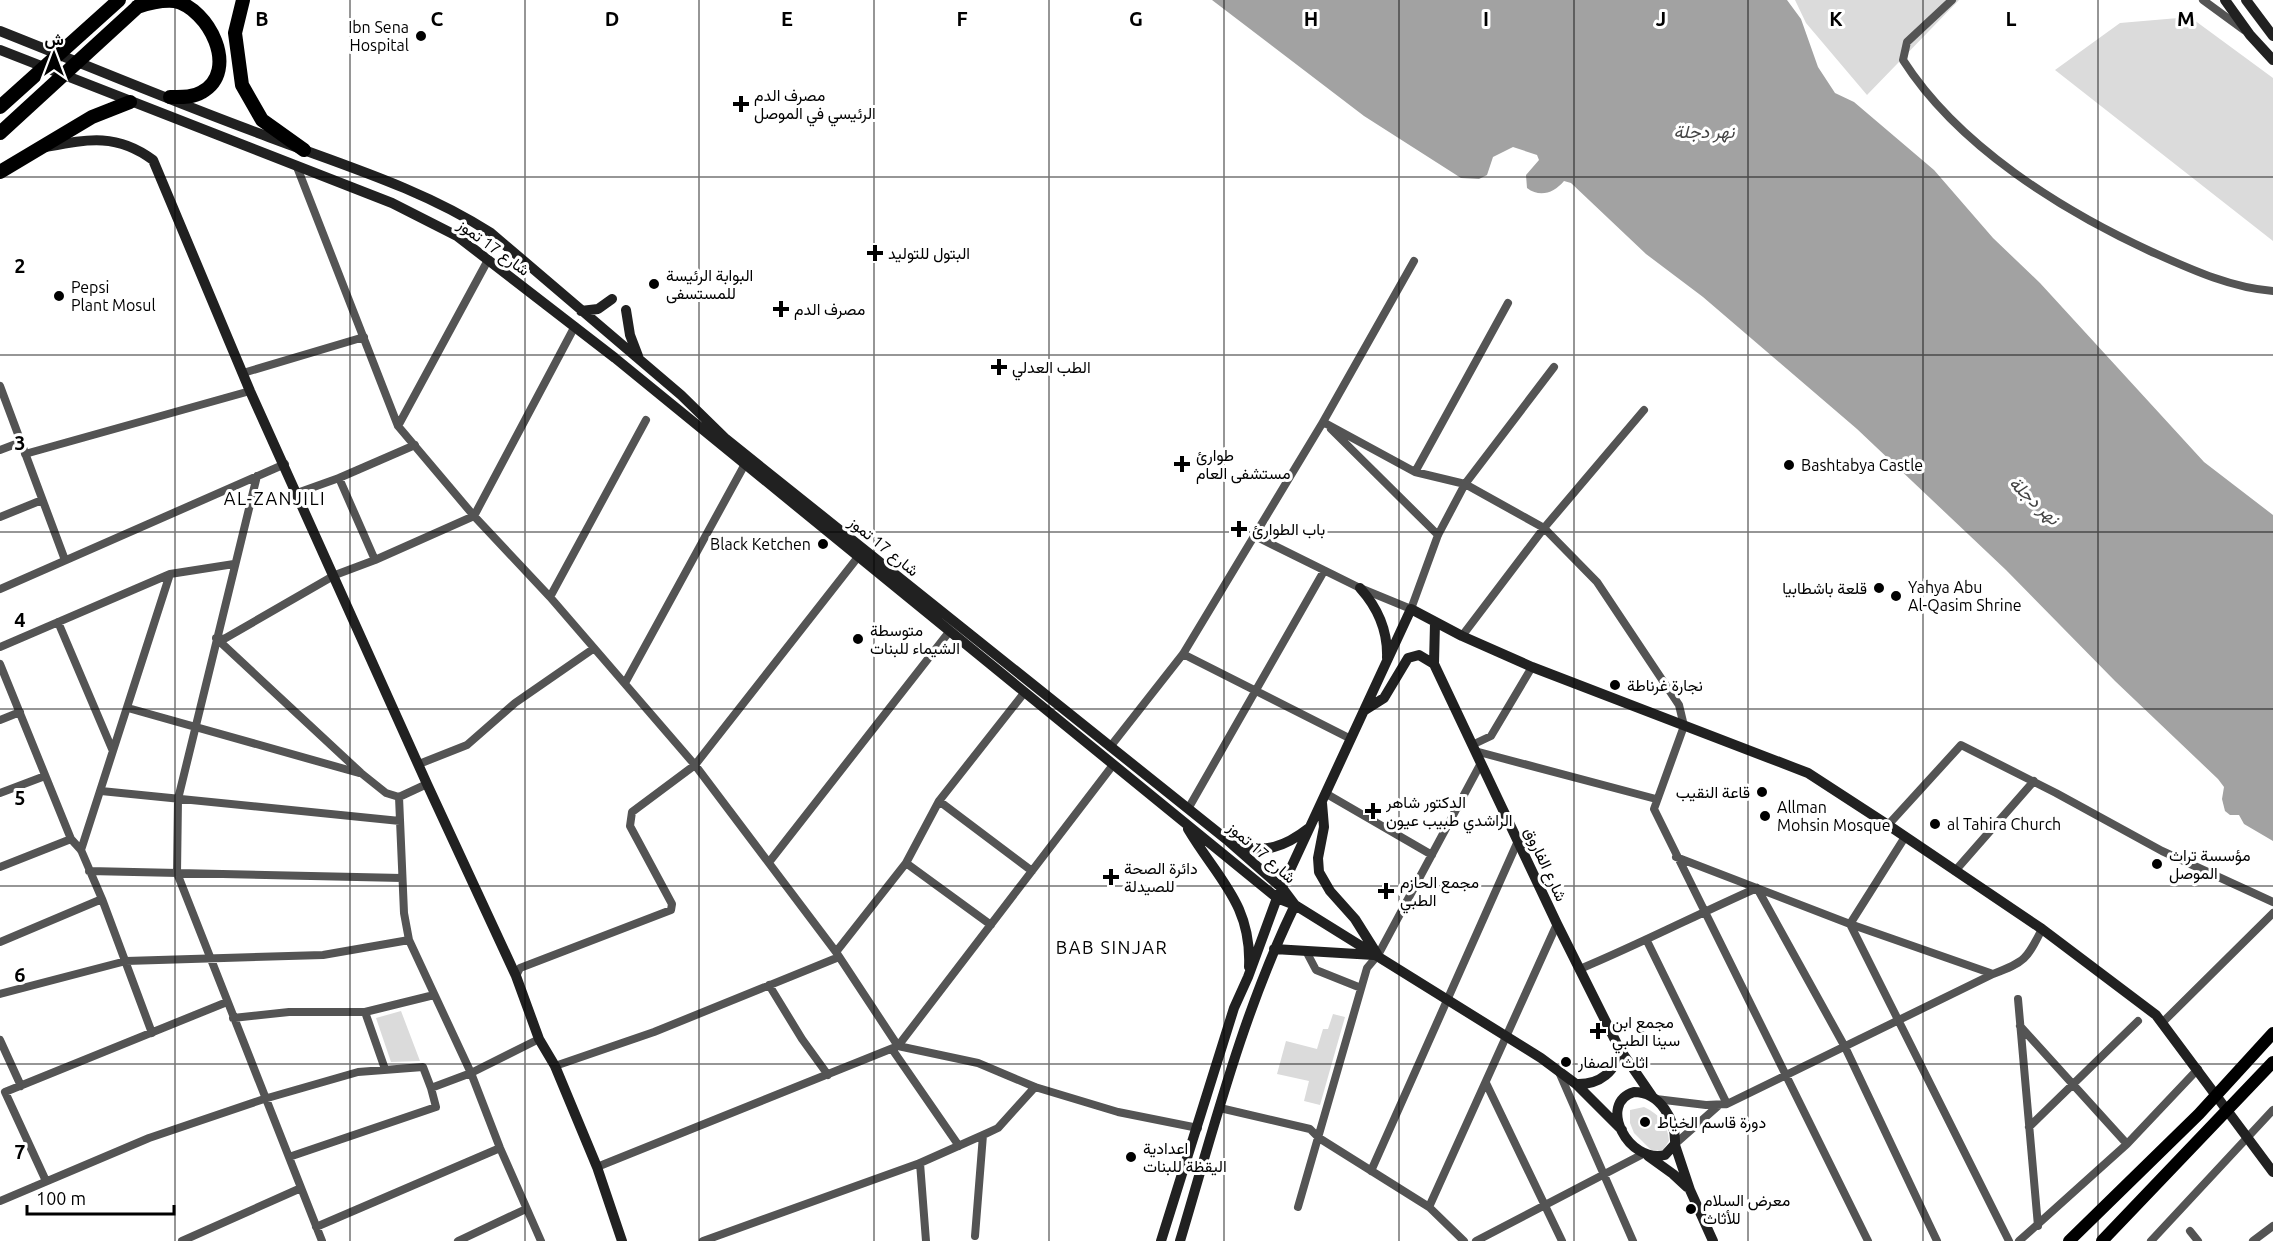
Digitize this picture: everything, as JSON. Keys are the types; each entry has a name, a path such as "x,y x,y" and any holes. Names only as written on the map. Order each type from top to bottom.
{"highway":[{"path":"0,132 141,3 158,0 175,1 201,16 214,35 218,69 211,84 196,94 170,97"},
{"path":"243,0 235,33 242,85 262,120 304,150"},
{"path":"0,107 114,4"},
{"path":"0,172 92,117 130,102"}],"main road":[{"path":"2226,0 2250,35 2273,60"},
{"path":"2246,0 2273,36"},
{"name":"شارع 17 تموز","path":"0,31 399,186 470,219 491,233 639,359 726,439 1226,839 1280,894"},
{"name":"شارع 17 تموز","path":"0,50 392,203 457,236 575,326 1183,821 1295,905"},
{"path":"39,148 90,138 135,146 153,159 250,392 285,464 427,784 516,976 539,1039 555,1066 597,1167 622,1241"},
{"path":"392,203 399,186"},
{"path":"581,311 598,309 612,299"},
{"path":"626,310 630,335 639,359"},
{"path":"1360,588 1373,604 1382,622 1387,641 1387,661"},
{"path":"1161,1241 1234,1008 1309,828 1411,609 1434,623 1532,668 1808,773 1888,825 2042,929 2148,1008 2163,1022 2273,1172"},
{"path":"1434,623 1434,664"},
{"path":"1365,710 1384,698 1408,658 1419,655 1434,664"},
{"name":"شارع الفاروق","path":"1434,664 1557,924 1619,1048 1672,1124 1675,1144 1689,1190 1713,1241"},
{"path":"1324,796 1324,827 1318,858 1319,872 1330,891 1355,919 1378,955"},
{"path":"1183,821 1239,905 1250,948 1248,977"},
{"path":"1226,839 1244,847 1264,850 1291,841 1309,828"},
{"path":"1180,1241 1220,1108 1233,1056 1274,949 1295,905"},
{"name":"شارع الفاروق","path":"1295,905 1448,998 1559,1071 1576,1084 1622,1130 1629,1142 1673,1174 1689,1190"},
{"path":"1274,949 1378,955"},
{"path":"2069,1241 2199,1114 2273,1033"},
{"path":"1576,1084 1597,1081 1608,1074 1616,1062 1619,1048"},
{"path":"2102,1241 2273,1062"},
{"path":"1622,1130 1618,1111 1622,1099 1634,1092 1654,1097"},
{"path":"1644,1154 1665,1155 1675,1144"},
{"path":"2062,1241 2087,1222"}],"street":[{"path":"1952,0 1907,42 1903,60 1919,85 1964,130 2035,188 2101,228 2200,274 2273,291"},
{"path":"2203,0 2250,35"},
{"path":"297,166 398,426 474,516 550,597 625,683 695,765 770,861 837,955 958,1146"},
{"path":"398,426 488,260"},
{"path":"1110,747 1183,654 1323,422 1414,261"},
{"path":"1415,472 1508,303"},
{"path":"216,638 224,639 335,574 375,560 474,516 575,326"},
{"path":"243,373 364,336"},
{"path":"1255,536 1360,588 1411,609 1438,535 1465,484 1554,367"},
{"path":"0,386 65,560"},
{"path":"25,454 250,392"},
{"path":"1462,636 1544,528 1644,410"},
{"path":"550,597 646,420"},
{"path":"1323,422 1415,472 1465,484 1544,528 1597,582 1679,705 1684,726 1654,809 1868,1241"},
{"path":"1323,422 1438,535"},
{"path":"0,450 21,442"},
{"path":"297,493 339,478 415,445"},
{"path":"0,589 285,464"},
{"path":"625,683 745,464"},
{"path":"257,476 178,799 177,873 264,1099 322,1241"},
{"path":"339,478 375,560"},
{"path":"0,517 42,500"},
{"path":"516,976 520,969 671,910 672,904 630,826 629,817 635,809 695,765 858,557"},
{"path":"0,647 170,574 234,564"},
{"path":"1188,809 1324,571"},
{"path":"81,850 170,574"},
{"path":"58,622 112,749"},
{"path":"770,861 949,632"},
{"path":"216,638 361,774 386,793 399,797 427,784"},
{"path":"419,764 467,745 515,704 593,649"},
{"path":"1183,654 1351,739"},
{"path":"0,664 71,839 81,850 102,899 152,1033"},
{"path":"1474,748 1491,736 1532,668"},
{"path":"555,1066 654,1032 770,986 837,955 906,863 939,801 1024,693"},
{"path":"128,708 361,774"},
{"path":"0,720 20,712"},
{"path":"1888,825 1961,745 2162,851 2273,902"},
{"path":"1474,748 1656,799"},
{"path":"1298,1207 1367,968 1378,955 1481,763"},
{"path":"597,1167 895,1048 1113,765"},
{"path":"0,793 45,776"},
{"path":"1955,871 2034,782"},
{"path":"101,791 400,821"},
{"path":"1324,796 1432,855"},
{"path":"399,797 402,878 409,940 471,1072 500,1148 541,1241"},
{"path":"939,801 1032,871"},
{"path":"1850,924 1905,837"},
{"path":"0,867 71,839"},
{"path":"1371,1171 1518,841"},
{"path":"1676,857 1850,924 1993,974"},
{"path":"906,863 991,925"},
{"path":"89,872 402,878"},
{"path":"1580,969 1647,941 1703,911 1757,888"},
{"path":"1757,888 1845,1047 1937,1241"},
{"path":"0,942 102,899"},
{"path":"2163,1022 2273,913"},
{"path":"1429,1207 1486,1083 1505,1034 1557,924"},
{"path":"1850,924 2009,1241"},
{"path":"1654,1097 1718,1106 1727,1104 1993,974 2012,967 2029,957 2042,929"},
{"path":"0,994 126,962 323,955 409,940"},
{"path":"1647,941 1727,1104"},
{"path":"1306,951 1316,970 1361,988"},
{"path":"770,986 802,1039 828,1075"},
{"path":"233,1018 289,1011 365,1012 434,995"},
{"path":"2018,999 2038,1226"},
{"path":"46,1181 6,1092 227,1002"},
{"path":"365,1012 385,1069"},
{"path":"2029,1126 2138,1021"},
{"path":"2020,1026 2127,1144"},
{"path":"431,1088 471,1072 539,1039"},
{"path":"0,1040 21,1086"},
{"path":"895,1048 978,1063 1035,1087 1118,1112 1198,1128"},
{"path":"0,1201 149,1138 264,1099 358,1072 423,1067 436,1107 289,1157"},
{"path":"2019,1241 2127,1144 2198,1069"},
{"path":"1559,1071 1634,1241"},
{"path":"1486,1083 1562,1241"},
{"path":"703,1241 920,1163 983,1135 998,1128 1035,1087"},
{"path":"1675,1144 1718,1106"},
{"path":"1220,1108 1310,1129 1319,1138 1429,1207 1464,1241"},
{"path":"2151,1241 2273,1110"},
{"path":"975,1236 983,1135"},
{"path":"316,1227 500,1148"},
{"path":"1476,1241 1644,1154"},
{"path":"920,1163 926,1241"},
{"path":"182,1241 198,1238 301,1188"},
{"path":"458,1241 526,1209"},
{"path":"2253,1241 2273,1226"},
{"path":"2190,1231 2198,1241"}],"shaded area":[{"path":"1795,0 1959,0 1867,95 1806,23"},
{"path":"2190,17 2273,78 2273,241 2055,70 2120,23"},
{"path":"401,1011 420,1061 391,1062 376,1018"},
{"path":"1333,1014 1345,1017 1320,1105 1304,1101 1309,1081 1277,1074 1286,1041 1317,1049 1323,1029 1328,1029"},
{"path":"1644,1107 1658,1116 1665,1125 1669,1141 1663,1150 1652,1151 1634,1133 1630,1123 1630,1110"}],"water":[{"name":"نهر دجلة","path":"1212,0 1787,0 1801,19 1818,67 1835,93 1854,102 1934,170 1993,238 2040,283 2204,462 2273,515 2273,841 2244,824 2239,815 2230,815 2225,811 2222,799 2224,787 2218,779 2115,681 2006,570 1857,429 1703,297 1646,254 1571,183 1564,181 1556,189 1547,193 1537,193 1527,188 1526,175 1539,160 1537,155 1513,147 1493,157 1487,175 1479,179 1461,178 1364,116"}],"place":[{"name":"Ibn Sena Hospital","path":"421,36"},
{"name":"مصرف الدم الرئيسي في الموصل","path":"741,104"},
{"name":"البتول للتوليد","path":"875,253"},
{"name":"البوابة الرئيسة للمستسفى","path":"654,284"},
{"name":"Pepsi Plant Mosul","path":"59,296"},
{"name":"مصرف الدم","path":"781,309"},
{"name":"الطب العدلي","path":"999,367"},
{"name":"طوارئ مستشفى العام","path":"1182,464"},
{"name":"Bashtabya Castle","path":"1789,465"},
{"name":"باب الطوارئ","path":"1239,529"},
{"name":"Black Ketchen","path":"823,544"},
{"name":"قلعة باشطابيا","path":"1879,588"},
{"name":"Yahya Abu Al-Qasim Shrine","path":"1896,596"},
{"name":"متوسطة الشيماء للبنات","path":"858,639"},
{"name":"نجارة غرناطة","path":"1615,685"},
{"name":"قاعة النقيب","path":"1762,792"},
{"name":"الدكتور شاهر الراشدي طبيب عيون","path":"1373,811"},
{"name":"Allman Mohsin Mosque","path":"1765,816"},
{"name":"al Tahira Church","path":"1935,824"},
{"name":"مؤسسة تراث الموصل","path":"2157,864"},
{"name":"دائرة الصحة للصيدلة","path":"1111,877"},
{"name":"مجمع الحازم الطبي","path":"1386,891"},
{"name":"مجمع ابن سينا الطبي","path":"1598,1031"},
{"name":"اثاث الصفار","path":"1566,1062"},
{"name":"دورة قاسم الخياط","path":"1645,1122"},
{"name":"اعدادية اليقظة للبنات","path":"1131,1157"},
{"name":"معرض السلام للأثاث","path":"1691,1209"}],"district":[{"name":"AL-ZANJILI","path":"275,498"},
{"name":"BAB SINJAR","path":"1112,947"}]}
